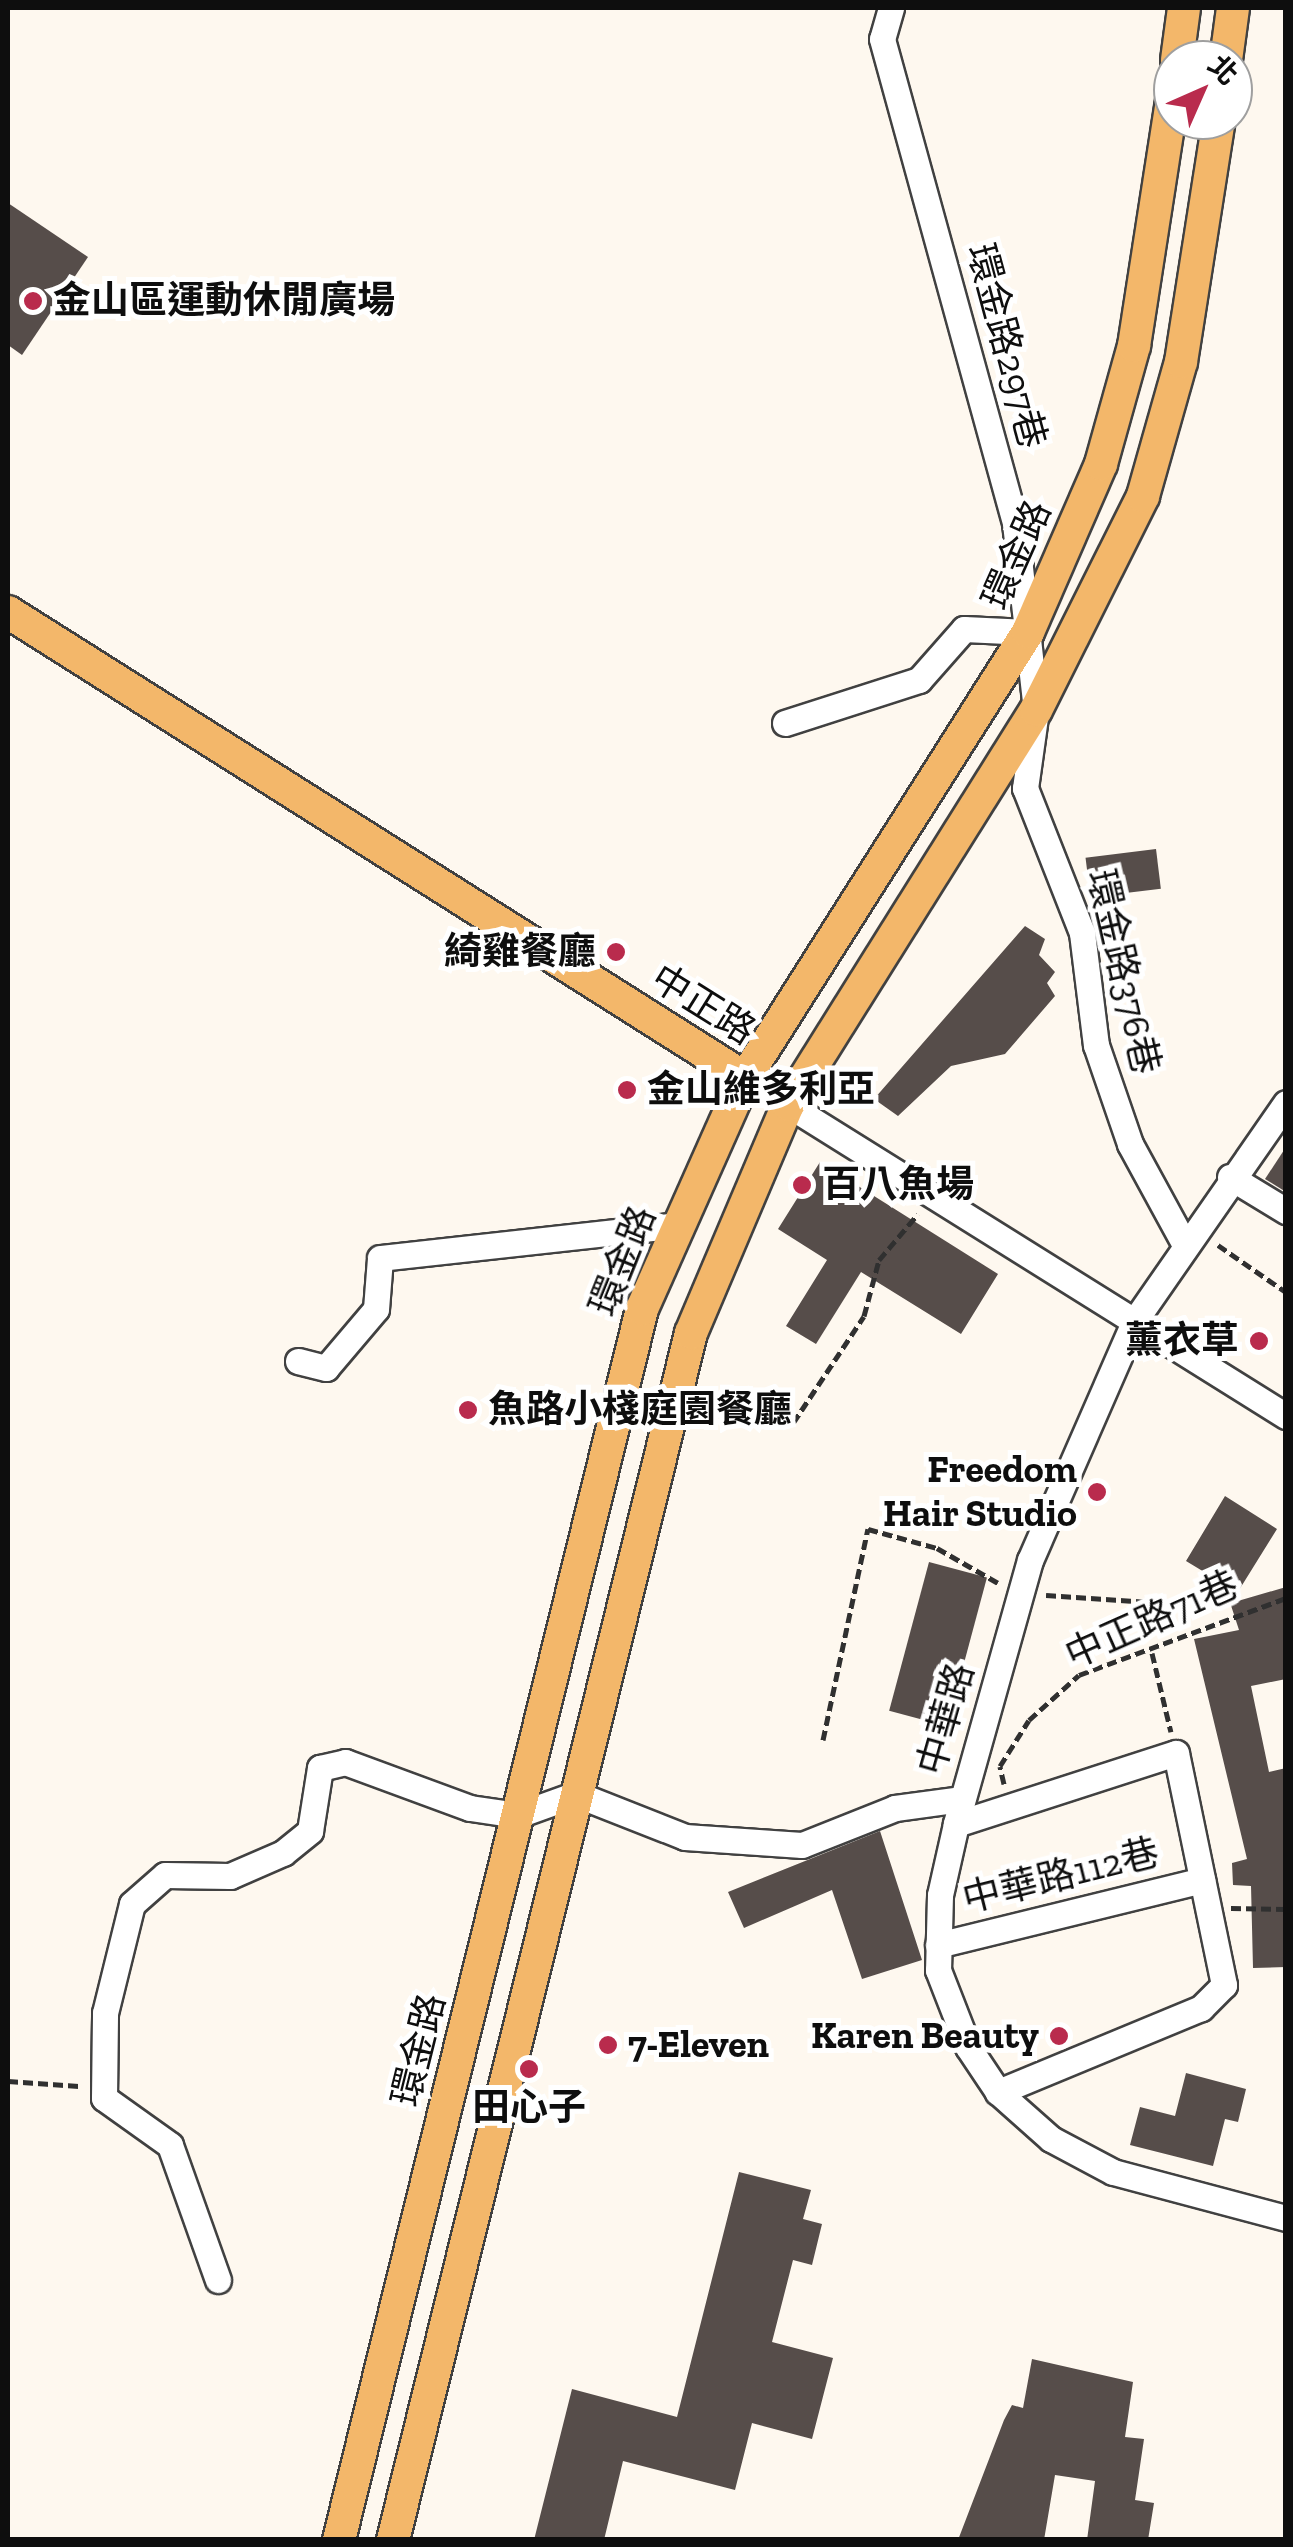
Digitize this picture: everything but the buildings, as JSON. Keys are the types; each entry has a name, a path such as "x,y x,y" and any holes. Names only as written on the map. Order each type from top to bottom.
{"main road":[{"path":"1177,8 1177,40"},
{"path":"1229,40 1233,8"},
{"name":"環金路","path":"339,2540 642,1310 744,1078 1028,632 1101,464 1134,346 1166,140"},
{"path":"394,2540 691,1333 788,1105 1036,710 1143,496 1181,362 1216,140"},
{"name":"中正路","path":"14,624 131,690 744,1078"}],"street":[{"name":"環金路297巷","path":"892,8 882,39 1014,523 1036,710"},
{"path":"785,723 919,680 964,629 1028,632"},
{"name":"環金路376巷","path":"1036,710 1025,788 1082,933 1096,1045 1130,1144 1190,1236"},
{"name":"中正路","path":"744,1078 1286,1416"},
{"name":"中華路","path":"1286,1102 1230,1177 1135,1320 1021,1593 959,1812 938,1945 938,1970 968,2047 998,2092 1050,2139 1113,2172 1286,2218"},
{"path":"1230,1177 1286,1211"},
{"path":"298,1361 326,1368 376,1309 380,1258 680,1225"},
{"path":"218,2280 170,2145 100,2088 104,2014 132,1904 165,1875 230,1876 283,1853 310,1831 320,1768 345,1762 470,1808 518,1814 576,1794 684,1837 802,1845 895,1808 959,1812 1008,1807 1176,1753 1224,1985 1201,2008 998,2092"},
{"name":"中華路112巷","path":"938,1945 1202,1880"}],"path":[{"path":"794,1423 864,1316 879,1260 934,1194"},
{"path":"1190,1236 1286,1292"},
{"path":"823,1740 868,1529 937,1548 1021,1593 1164,1603"},
{"name":"中正路71巷","path":"1008,1807 1000,1766 1029,1720 1078,1675 1152,1652 1251,1604 1286,1598"},
{"path":"1152,1652 1176,1753"},
{"path":"1208,1908 1286,1909"},
{"path":"8,2081 100,2088"}],"place":[{"name":"金山區運動休閒廣場","path":"33,301"},
{"name":"綺雞餐廳","path":"616,952"},
{"name":"金山維多利亞","path":"627,1090"},
{"name":"百八魚場","path":"802,1185"},
{"name":"薰衣草","path":"1259,1341"},
{"name":"魚路小棧庭園餐廳","path":"468,1410"},
{"name":"Freedom Hair Studio","path":"1097,1492"},
{"name":"Karen Beauty","path":"1059,2036"},
{"name":"7-Eleven","path":"608,2045"},
{"name":"田心子","path":"529,2069"}]}
